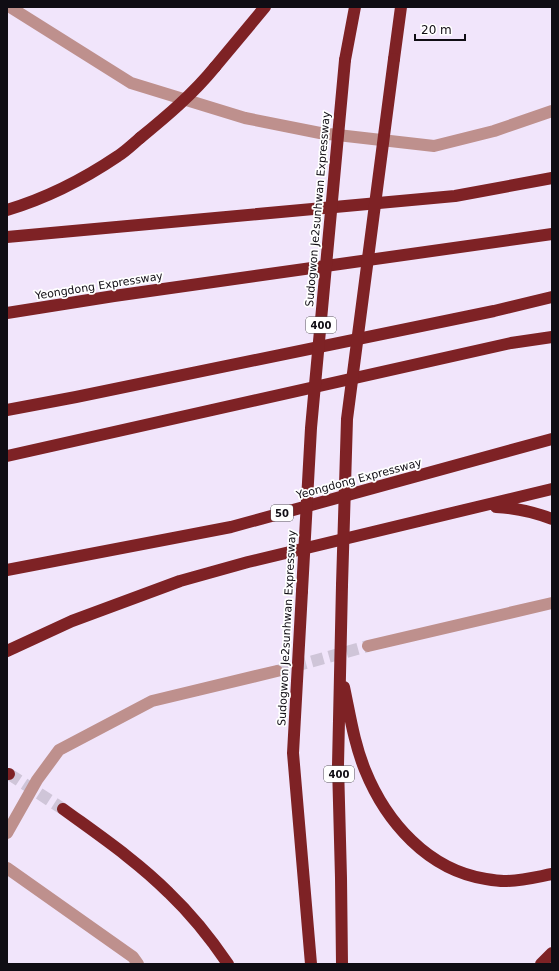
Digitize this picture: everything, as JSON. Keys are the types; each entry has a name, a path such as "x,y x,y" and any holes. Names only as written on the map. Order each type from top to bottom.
{"highway":[{"path":"7,210 34,202 65,188 119,155 178,107 202,83 265,7"},
{"name":"Sudogwon Je2sunhwan Expressway","path":"311,964 293,753 311,428 345,60 355,7"},
{"name":"400","path":"342,964 338,765 347,418 401,7"},
{"path":"398,27 410,7"},
{"path":"7,237 455,196 552,178"},
{"name":"Yeongdong Expressway","path":"7,313 129,294 552,234"},
{"path":"7,410 123,388 552,297"},
{"path":"7,456 511,343 552,337"},
{"name":"Yeongdong Expressway","path":"7,570 231,527 552,440"},
{"path":"7,651 72,621 180,581 256,560 552,490"},
{"path":"485,506 511,508 536,513 552,519"},
{"path":"340,667 354,737 365,770 379,801 393,820 421,850 448,867 474,877 502,881 525,880 552,874"},
{"path":"63,809 121,851 170,893 190,915 228,964"},
{"path":"541,964 552,953"}],"street":[{"path":"10,7 131,83 244,118 320,132 434,146 494,131 552,111"},
{"path":"368,646 552,603"},
{"path":"7,833 37,780 59,750 152,701 277,671"},
{"path":"7,868 133,957 138,964"}],"tunnel":[{"path":"277,671 368,646"},
{"path":"9,774 63,809"}]}
